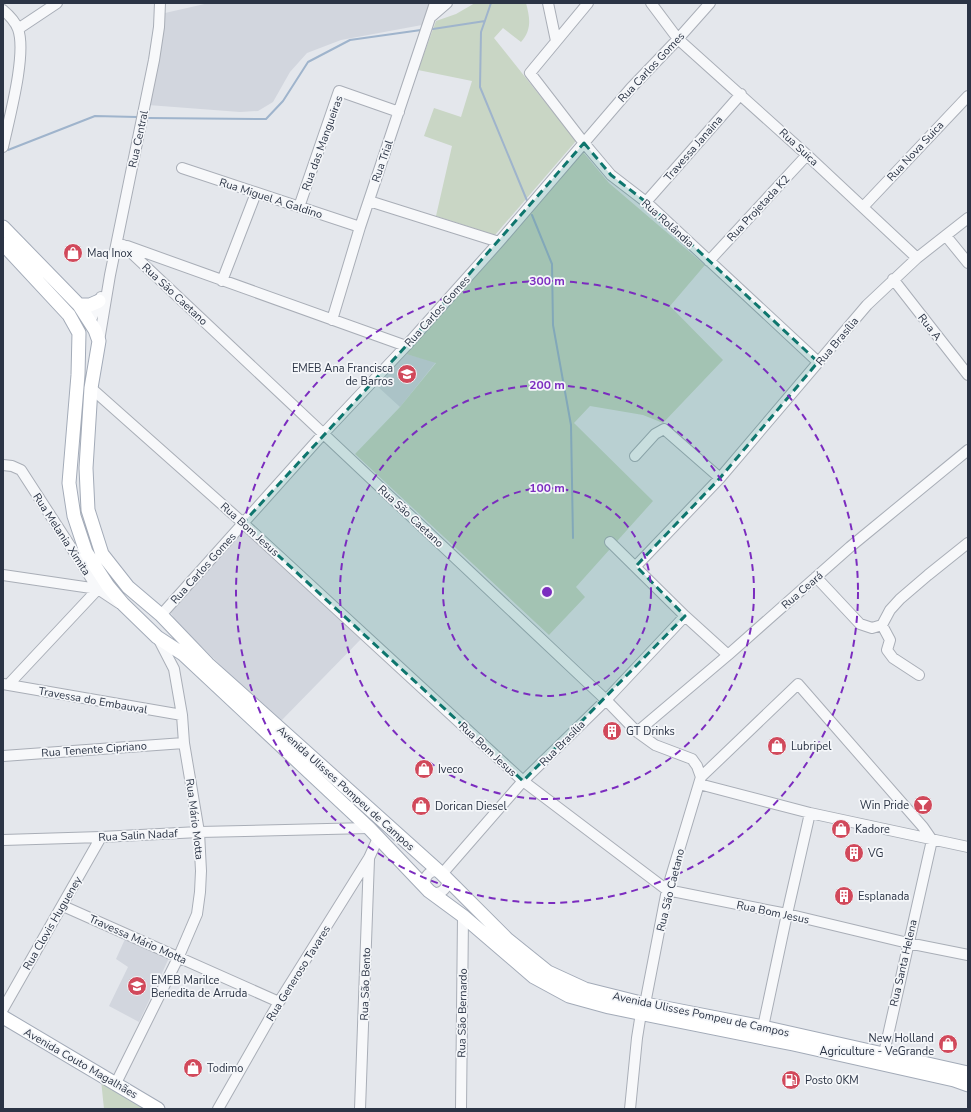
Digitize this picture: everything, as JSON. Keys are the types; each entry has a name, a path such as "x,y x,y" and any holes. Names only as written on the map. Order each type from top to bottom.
{"main road":[{"path":"3,227 79,305 95,330 99,341"},
{"path":"3,244 69,315 79,333"},
{"path":"79,305 90,305 99,301"},
{"path":"79,333 81,328 90,322"},
{"name":"Avenida Ulisses Pompeu de Campos","path":"79,333 78,375 69,483 74,516 86,552 108,586 123,604 157,637 183,654 368,828 428,891 463,916 534,978 569,996 609,1007 643,1009 763,1027 968,1073"},
{"name":"Avenida Ulisses Pompeu de Campos","path":"99,341 91,388 86,468 88,510 102,554 128,587 161,615 208,664 442,874 508,939 548,972 585,989 643,1009 954,1080 968,1085"},
{"path":"78,375 82,384 91,388"},
{"path":"157,637 153,628 155,620 161,615"},
{"name":"Avenida Couto Magalhães","path":"3,1017 158,1109"}],"street":[{"path":"18,29 57,3"},
{"name":"Rua Central","path":"90,322 110,275 120,244 154,60 159,27 160,3"},
{"name":"Rua Trial","path":"332,320 360,227 436,3"},
{"path":"431,17 447,3"},
{"path":"548,3 556,41"},
{"path":"556,41 588,3"},
{"name":"Rua Suica","path":"651,3 678,39 741,94 917,258"},
{"name":"Rua Carlos Gomes","path":"161,615 499,242 631,88 678,39 706,5"},
{"path":"3,10 10,16 18,29 21,43 20,64 3,147"},
{"name":"Rua Rolândia","path":"556,41 530,73 584,143 611,175 646,202 818,362"},
{"name":"Rua das Mangueiras","path":"299,207 339,91 399,112"},
{"name":"Travessa Janaina","path":"646,202 741,94"},
{"name":"Rua Nova Suica","path":"863,207 968,96"},
{"name":"Rua Projetada K2","path":"709,261 807,155"},
{"name":"Rua Miguel A Galdino","path":"182,168 360,227"},
{"path":"222,281 256,193"},
{"path":"369,201 499,242"},
{"name":"Rua Brasília","path":"636,566 720,478 867,305 917,258 968,218"},
{"path":"946,236 968,264"},
{"name":"Rua São Caetano","path":"120,244 406,346"},
{"name":"Rua São Caetano","path":"120,244 606,700 637,732 655,745 692,759 697,766 700,780 667,890 637,1038 630,1109"},
{"name":"Rua Central","path":"99,341 110,275"},
{"name":"Rua A","path":"893,279 968,375"},
{"name":"Rua Bom Jesus","path":"91,388 243,523 523,781 667,890 786,914 908,943 968,955"},
{"path":"634,456 655,434 664,429 720,478"},
{"name":"Rua Ceará","path":"637,732 728,655 850,547 968,450"},
{"name":"Rua Melania Ximita","path":"3,465 12,466 20,470 98,589 117,602 123,604"},
{"path":"610,542 685,616 728,655"},
{"path":"816,577 860,624 872,628 882,624 890,610 900,599 968,544"},
{"path":"3,575 98,589"},
{"path":"6,684 98,589"},
{"name":"Rua Brasília","path":"442,874 523,781 606,700 685,616"},
{"path":"882,624 890,640 887,650 893,658 919,675"},
{"name":"Rua Mário Motta","path":"116,1083 179,956 197,914 200,892 201,871 199,832 184,742 182,715 174,669 157,637"},
{"path":"174,669 177,660 183,654"},
{"name":"Travessa do Embauval","path":"6,684 182,715"},
{"name":"Rua São Caetano","path":"700,780 798,684 923,827 932,840"},
{"name":"Rua Tenente Cipriano","path":"3,756 184,742"},
{"path":"700,780 810,813 968,847"},
{"path":"763,1027 786,914 810,813"},
{"name":"Rua Salin Nadaf","path":"3,840 199,832 368,828"},
{"name":"Rua Clovis Hugueney","path":"3,1009 101,837"},
{"name":"Rua Generoso Tavares","path":"218,1109 279,1002 369,858 378,838"},
{"name":"Rua Santa Helena","path":"884,1053 932,840"},
{"name":"Rua São Bento","path":"360,1109 369,858"},
{"path":"437,871 442,874 447,883 445,889 436,893 428,891 425,884 425,879 427,876 432,872 437,871"},
{"name":"Travessa Mário Motta","path":"63,906 179,956 279,1002"},
{"name":"Rua São Bernardo","path":"461,1109 463,916"}],"highlighted area":[{"path":"584,143 611,175 646,202 818,362 720,478 636,566 685,616 523,781 243,523 406,346"}],"shaded area":[{"path":"209,3 430,3 422,25 341,40 307,53 290,72 273,102 258,111 240,112 148,105 165,13"},
{"name":"EMEB Ana Francisca de Barros","path":"406,354 436,362 400,407 376,385"},
{"path":"243,528 362,638 279,723 176,621 169,610"},
{"name":"EMEB Marilce Benedita de Arruda","path":"125,939 169,958 139,1022 109,1006 128,967 116,959"}],"green space":[{"path":"475,3 526,3 529,24 527,33 521,42 503,28 494,38 576,141 495,235 436,216 452,146 424,136 434,108 461,117 472,81 418,70 436,21 456,14"},
{"path":"583,152 609,183 705,265 670,306 723,360 663,423 643,415 590,406 574,423 653,501 576,587 585,597 549,635 355,454 400,407 436,363 406,354"},
{"path":"101,1080 127,1099 145,1109 104,1109"}],"waterway":[{"path":"491,3 481,32 480,87 528,203"},
{"path":"433,29 485,21"},
{"path":"148,118 266,119 283,101 308,62 350,40 421,30"},
{"path":"8,150 95,116 137,117"},
{"path":"532,215 552,264 553,325 571,425 573,538"}],"place":[{"name":"Maq Inox","path":"73,253"},
{"name":"EMEB Ana Francisca de Barros","path":"407,374"},
{"name":"GT Drinks","path":"612,731"},
{"name":"Lubripel","path":"777,746"},
{"name":"Iveco","path":"424,769"},
{"name":"Win Pride","path":"923,805"},
{"name":"Dorican Diesel","path":"421,806"},
{"name":"Kadore","path":"841,829"},
{"name":"VG","path":"854,853"},
{"name":"Esplanada","path":"844,896"},
{"name":"EMEB Marilce Benedita de Arruda","path":"137,986"},
{"name":"New Holland Agriculture - VeGrande","path":"948,1044"},
{"name":"Todimo","path":"193,1068"},
{"name":"Posto 0KM","path":"791,1080"}]}
